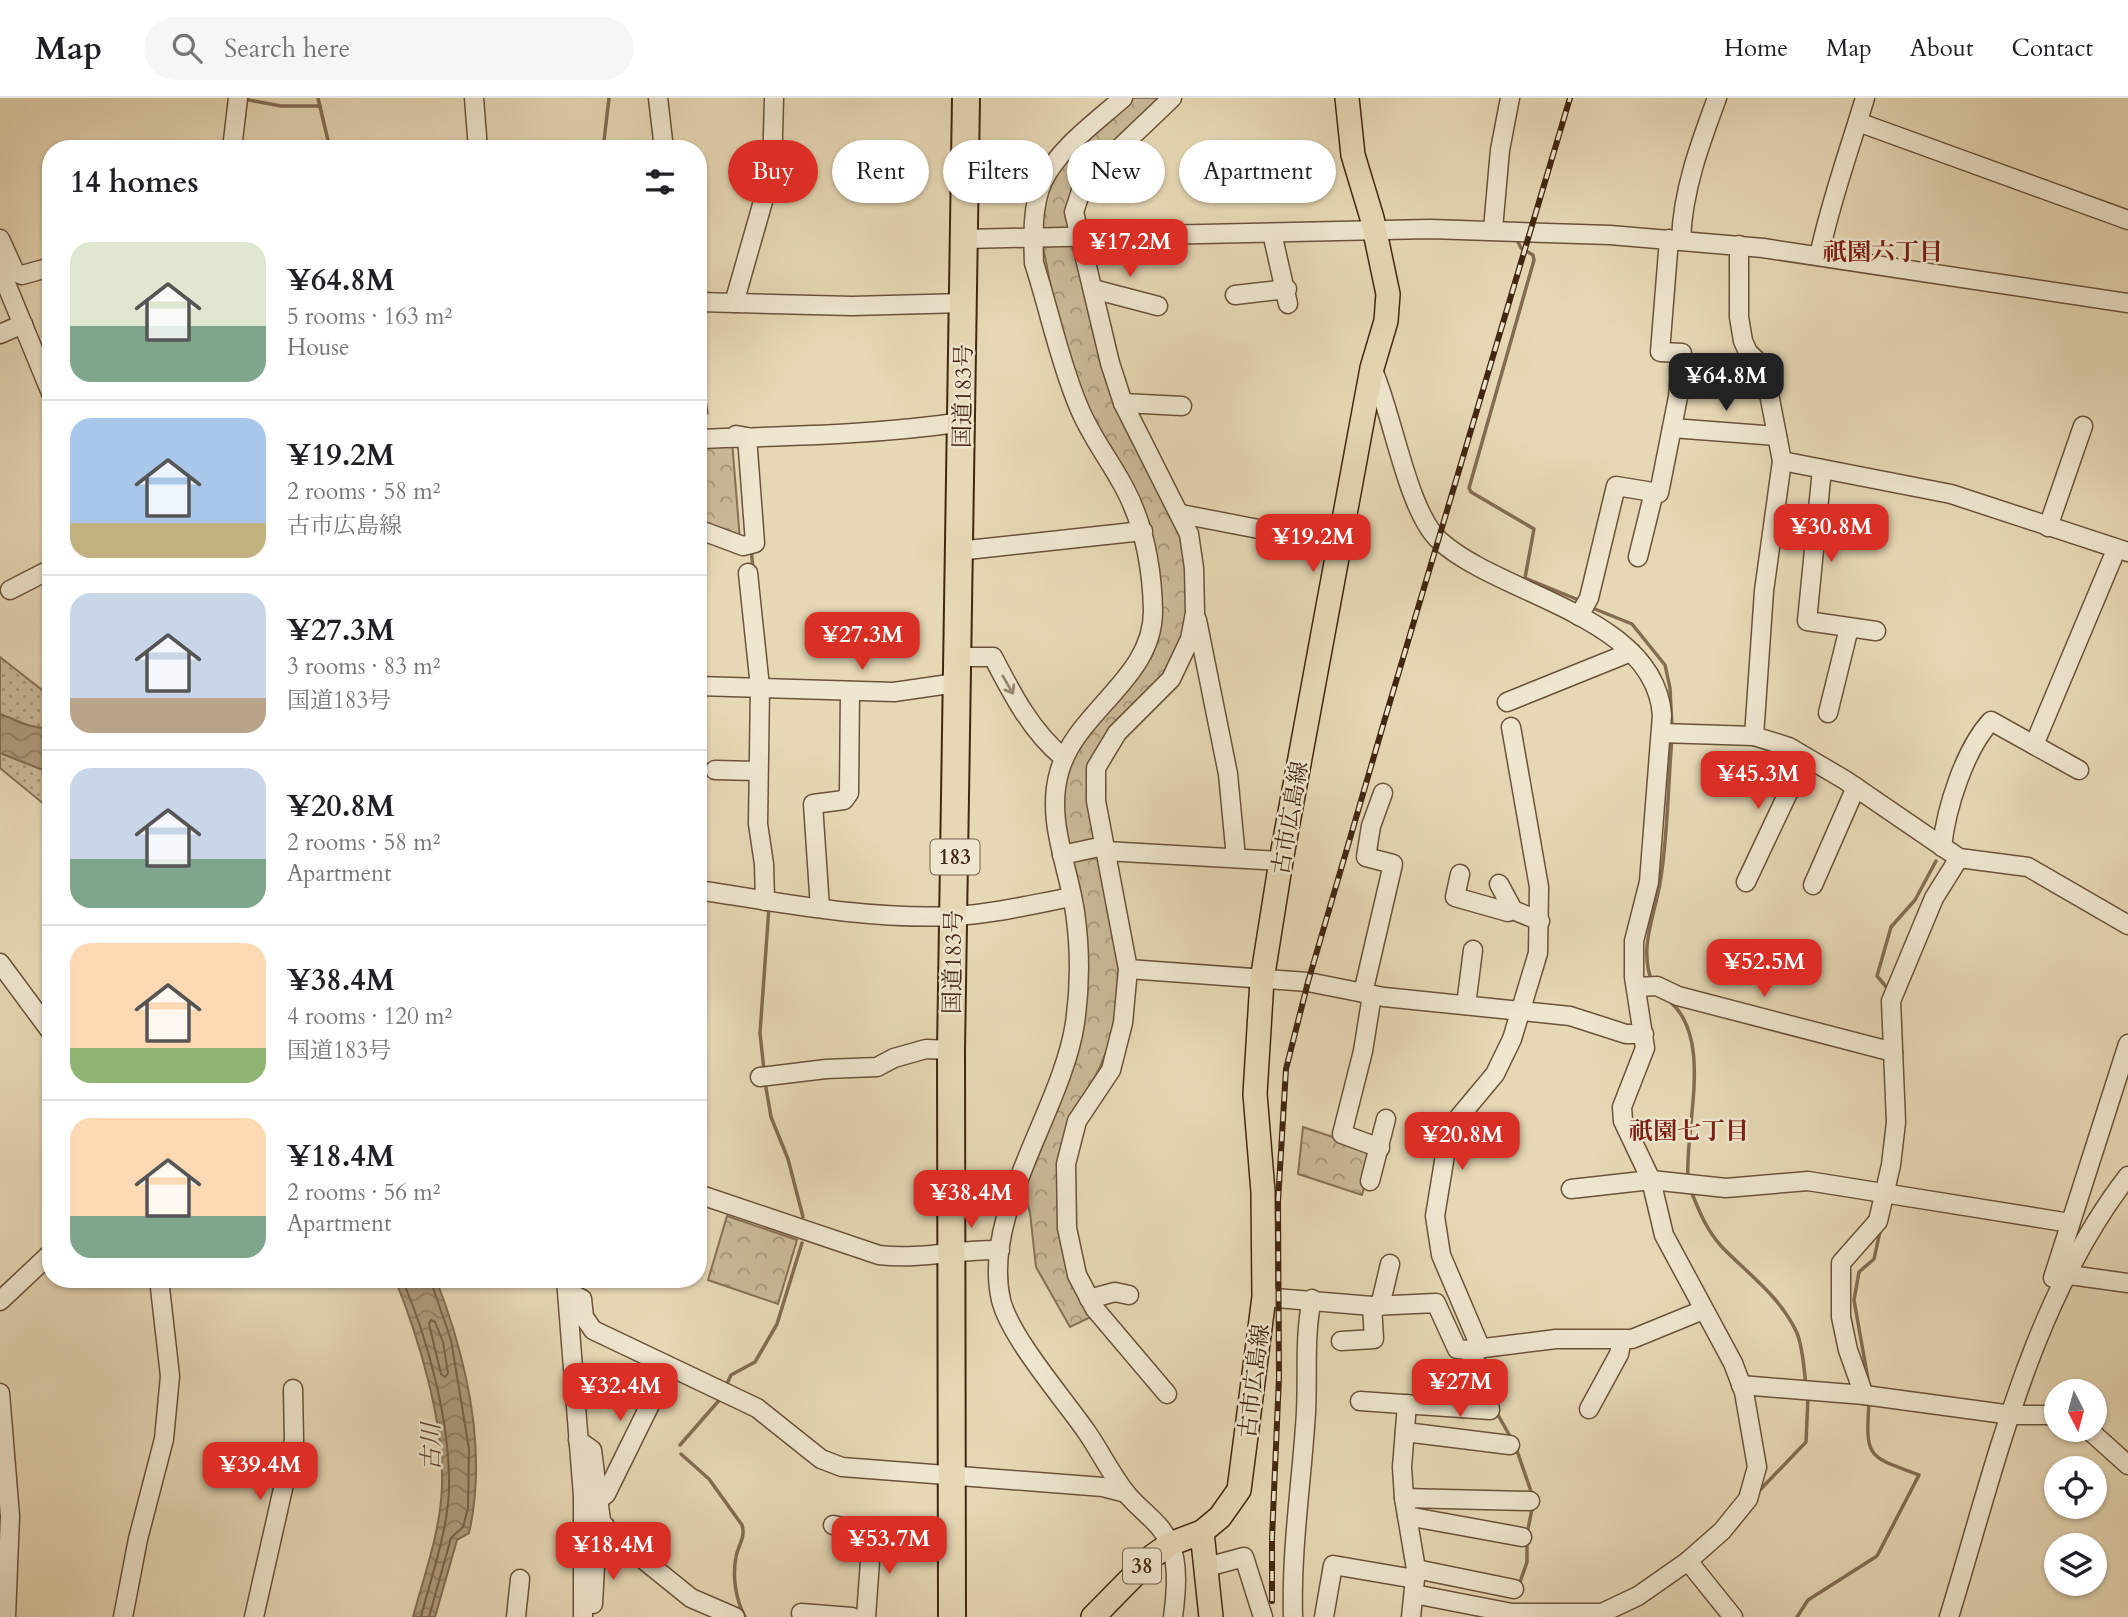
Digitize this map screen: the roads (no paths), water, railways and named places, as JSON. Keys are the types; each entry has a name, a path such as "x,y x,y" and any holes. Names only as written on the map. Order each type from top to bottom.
{"highway":[{"name":"国道183号","path":"952,1617 949,1255 966,98"}],"main road":[{"name":"古市広島線","path":"1202,1532 1232,1504 1239,1490 1264,1297 1263,1192 1255,1094 1262,980 1281,861 1372,368 1386,321 1388,294 1375,232 1353,155 1348,98"},
{"name":"38","path":"1093,1617 1136,1571 1170,1544 1202,1532"},
{"path":"1202,1532 1211,1617"}],"street":[{"path":"233,140 238,98"},
{"path":"474,98 477,140"},
{"path":"658,98 663,140"},
{"path":"734,303 772,170 774,98"},
{"path":"1123,98 1069,148 1043,181 1033,239 1034,263 1076,401 1094,441 1124,487 1143,531 1149,557 1153,613 1150,640 1139,662 1068,746 1064,758 1054,805 1076,914 1078,991 1074,1027 1064,1065 1007,1213 1000,1250 1001,1301 1021,1339 1126,1493 1161,1528 1170,1544 1175,1560 1173,1617"},
{"path":"1172,98 1084,182 1074,212 1082,235 1110,363 1123,404 1189,534 1194,568 1195,613 1228,774 1236,858"},
{"path":"1493,229 1500,150 1510,98"},
{"path":"1579,616 1589,598 1616,485 1659,492 1672,428 1682,353 1660,352 1675,239 1695,156 1717,98"},
{"path":"1819,256 1827,215 1840,183 1865,98"},
{"path":"1858,122 2128,220"},
{"path":"965,239 1493,229 1675,239 1819,256 2128,303"},
{"path":"1236,295 1287,297 1272,233"},
{"path":"0,239 15,272 22,275 42,269"},
{"path":"1739,245 1739,317 1743,341 1748,352 1764,368 1782,461 1764,591 1754,736"},
{"path":"0,269 42,371"},
{"path":"1093,289 1158,306"},
{"path":"707,302 852,306 964,303"},
{"path":"0,334 23,324"},
{"path":"1372,368 1383,392 1392,431 1419,507 1440,541 1515,587 1563,606 1631,652 1661,697 1661,733 1648,882 1634,941 1636,987 1645,1048 1622,1107 1631,1143 1651,1180 1664,1234 1733,1363 1741,1385 1757,1468 1748,1499 1722,1531 1688,1561 1639,1596 1603,1615 1512,1613 1415,1581"},
{"path":"1123,404 1182,406"},
{"path":"707,439 807,437 918,429 963,422"},
{"path":"2048,527 2083,426"},
{"path":"1672,428 1777,436"},
{"path":"707,430 747,437"},
{"path":"707,532 749,545 747,437"},
{"path":"1782,461 1951,494 2122,551 2034,745"},
{"path":"1822,469 1807,621 1876,631"},
{"path":"1638,557 1654,492"},
{"path":"1181,514 1341,545"},
{"path":"958,551 1143,531"},
{"path":"748,573 765,687 757,771 758,824 770,901"},
{"path":"10,590 42,574"},
{"path":"1167,1394 1089,1299 1077,1275 1067,1228 1066,1164 1077,1121 1111,1070 1123,1023 1128,969 1096,801 1096,768 1117,733 1171,679 1190,639 1195,613"},
{"path":"1828,713 1849,628"},
{"path":"1507,702 1631,652"},
{"path":"707,686 894,692 993,657 1009,689 1049,746 1064,758"},
{"path":"820,908 813,804 844,800 849,793 850,691"},
{"path":"1942,847 1945,824 1975,737 1991,721 2079,770"},
{"path":"1360,1401 1490,1410 1475,1349 1441,1255 1435,1216 1448,1137 1455,1122 1494,1074 1512,1039 1538,953 1539,887 1511,727"},
{"path":"1661,733 1754,736 1805,757 1856,787 1959,858 2028,867 2128,925"},
{"path":"1746,882 1805,757"},
{"path":"715,770 757,771"},
{"path":"1813,885 1856,787"},
{"path":"1380,1148 1342,1134 1363,1051 1368,994 1393,864 1366,858 1371,826 1383,793"},
{"path":"1062,855 1099,847 1105,851 1281,861"},
{"path":"1864,1395 1848,1350 1842,1317 1839,1277 1841,1263 1878,1221 1886,1193 1896,1122 1891,1001 1934,898 1959,858"},
{"path":"1460,874 1455,897 1508,912 1513,910"},
{"path":"1499,884 1513,910 1540,921"},
{"path":"707,891 869,914 954,916 1072,897"},
{"path":"1466,1005 1473,950"},
{"path":"0,963 42,1020"},
{"path":"1128,969 1308,982 1368,994 1570,1016 1626,1034 1644,1034"},
{"path":"1636,987 1657,986 1704,1003 1893,1052"},
{"path":"2063,1275 2070,1223 2120,1098 2128,1044"},
{"path":"765,1077 877,1067 894,1058 926,1049 951,1050"},
{"path":"1370,1181 1386,1119"},
{"path":"1949,1617 2039,1329 2063,1275 2104,1217 2128,1176"},
{"path":"1571,1189 1651,1180 1726,1188 1808,1181 2070,1223"},
{"path":"2104,1217 2128,1192"},
{"path":"707,1197 879,1255 903,1258 949,1255 964,1249 1000,1250"},
{"path":"2080,1197 2104,1217"},
{"path":"0,1301 42,1261"},
{"path":"1341,1341 1374,1339 1376,1306 1390,1264"},
{"path":"2063,1275 2128,1283"},
{"path":"123,1617 138,1539 164,1439 170,1376 160,1288"},
{"path":"567,1288 583,1496 585,1617"},
{"path":"570,1288 582,1299 584,1317 593,1331 772,1418 821,1459 842,1467 1102,1487 1126,1493"},
{"path":"1089,1299 1115,1292 1129,1295"},
{"path":"1264,1297 1376,1306 1436,1303 1457,1349 1556,1339 1622,1340 1688,1319 1703,1310"},
{"path":"1293,1617 1298,1485 1307,1409 1305,1332 1312,1299"},
{"path":"1589,1409 1619,1354 1622,1340"},
{"path":"598,1500 606,1494 668,1368"},
{"path":"1741,1385 1864,1395 2012,1415 2044,1415"},
{"path":"254,1617 294,1440 293,1389"},
{"path":"0,1393 10,1516 6,1617"},
{"path":"1407,1404 1404,1498 1415,1581 1411,1617"},
{"path":"1405,1432 1510,1445"},
{"path":"578,1440 592,1450 601,1521 605,1526 669,1583 691,1598 735,1617"},
{"path":"2106,1442 2125,1456"},
{"path":"1404,1498 1530,1501"},
{"path":"1407,1516 1522,1537"},
{"path":"834,1525 872,1533 866,1617"},
{"path":"585,1617 593,1605 596,1547 605,1526"},
{"path":"1206,1567 1244,1557 1263,1617"},
{"path":"1688,1561 1733,1617"},
{"path":"1324,1617 1333,1565 1415,1581 1514,1588"},
{"path":"516,1617 520,1579"},
{"path":"801,1613 852,1617"}],"water":[{"path":"0,714 42,728 42,769 0,753"},
{"name":"古川","path":"398,1288 439,1288 465,1371 475,1436 476,1469 469,1533 457,1540 435,1617 413,1617 439,1519 442,1461 434,1408 413,1327"}],"waterway":[{"path":"318,98 328,140"},
{"path":"604,140 609,98"},
{"path":"243,99 281,106 320,106"},
{"path":"1517,240 1521,248 1533,255 1534,260 1469,488 1471,492 1534,529 1525,578 1581,601"},
{"path":"751,548 753,569"},
{"path":"1590,607 1632,624 1665,665 1670,688 1672,727"},
{"path":"1652,982 1648,969 1647,943 1663,860 1672,738"},
{"path":"1888,989 1877,976 1891,927 1915,900 1936,861"},
{"path":"764,1070 760,1033 769,907"},
{"path":"1668,1000 1682,1016 1690,1036 1694,1060 1688,1180"},
{"path":"765,1082 771,1117 788,1159 803,1217"},
{"path":"1691,1191 1717,1241 1773,1297 1790,1320 1801,1345 1806,1386"},
{"path":"1869,1385 1854,1300 1859,1272 1874,1259 1881,1227"},
{"path":"726,1386 731,1375 755,1362 777,1324 802,1243"},
{"path":"680,1445 722,1397"},
{"path":"1758,1492 1806,1442 1808,1397"},
{"path":"1797,1617 1808,1600 1877,1556 1919,1475 1890,1464 1874,1453 1868,1436 1869,1403"},
{"path":"1498,1415 1511,1438"},
{"path":"1515,1445 1533,1497"},
{"path":"681,1454 709,1479 742,1525 743,1533 734,1572 737,1596 745,1617"},
{"path":"1527,1534 1533,1504"},
{"path":"1519,1585 1527,1562 1527,1542"}],"railway":[{"path":"1272,1601 1279,1377 1278,1202 1286,1069 1308,982 1384,722 1570,98"}],"district":[{"name":"祇園六丁目","path":"1883,252"},
{"name":"祇園七丁目","path":"1689,1131"}]}
